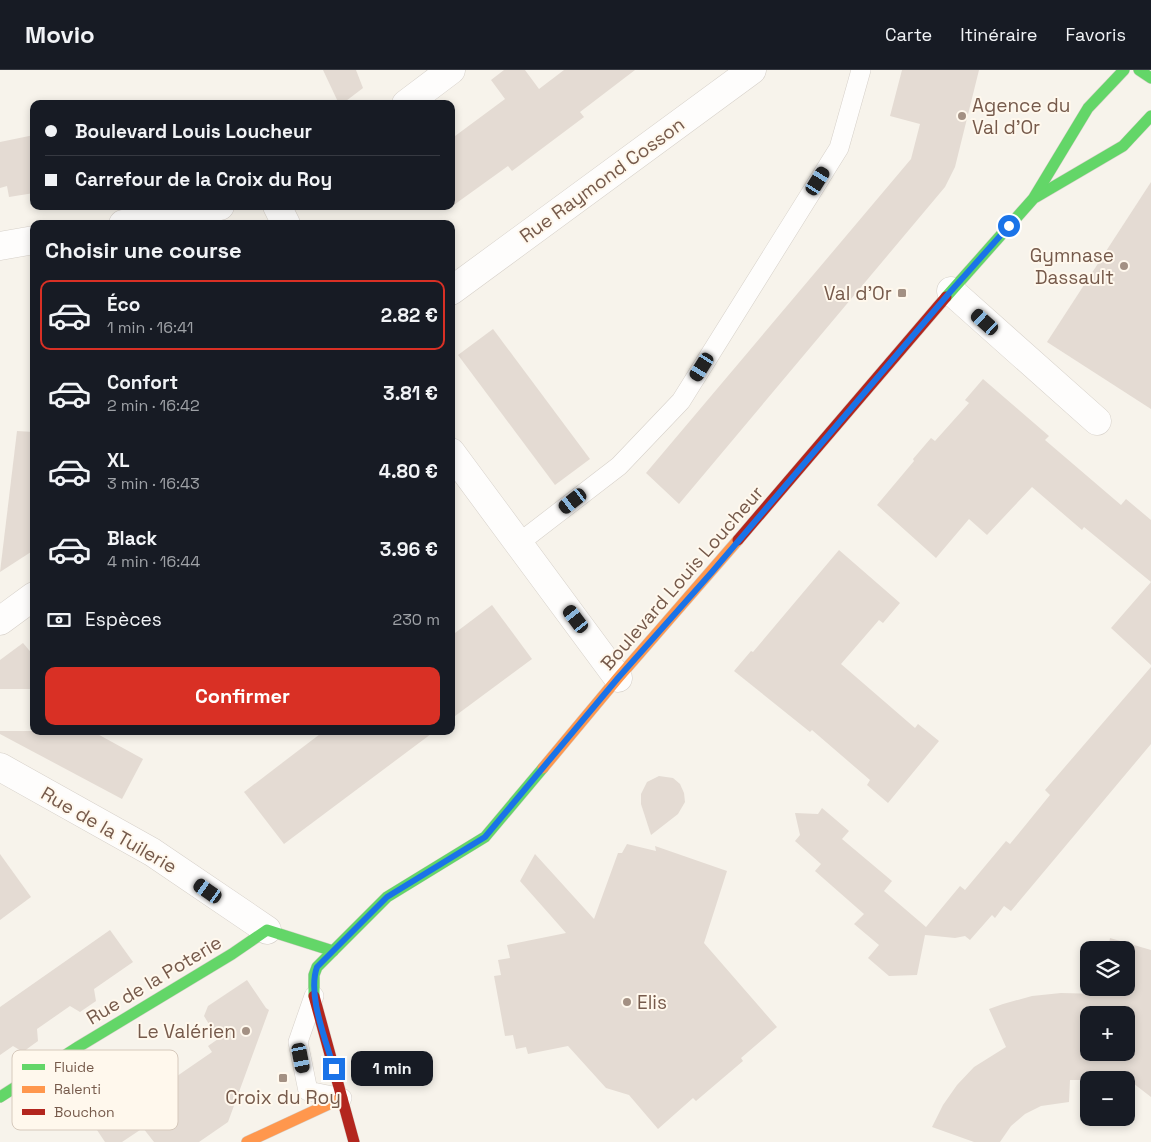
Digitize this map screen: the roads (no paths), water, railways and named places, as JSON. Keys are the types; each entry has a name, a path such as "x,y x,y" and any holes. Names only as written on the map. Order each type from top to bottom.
{"main road":[{"name":"Boulevard Louis Loucheur","path":"354,1142 314,996 314,975 317,967 387,897 485,837 618,678 712,572 951,291 1032,200 1088,108 1124,70"},
{"path":"1138,70 1151,78"},
{"name":"Boulevard Louis Loucheur","path":"1032,200 1123,146 1151,116"},
{"path":"267,930 333,951"},
{"name":"Rue de la Poterie","path":"73,1050 232,954 267,930"},
{"name":"Rue de la Poterie","path":"0,1097 12,1089"},
{"path":"247,1142 342,1098"}],"street":[{"path":"411,100 451,70"},
{"name":"Rue Raymond Cosson","path":"455,288 752,70"},
{"path":"145,220 199,210"},
{"path":"0,246 30,241"},
{"path":"951,291 1097,422"},
{"path":"455,457 618,678"},
{"path":"0,621 30,599"},
{"name":"Rue de la Tuilerie","path":"0,768 152,852 267,930"}],"lane":[{"path":"519,543 619,466 681,401 839,148 861,70"},
{"path":"314,996 298,1042 308,1091 342,1098"}],"place":[{"name":"Agence du Val d’Or","path":"962,116"},
{"name":"Gymnase Dassault","path":"1124,266"},
{"name":"Val d'Or","path":"902,293"},
{"name":"Elis","path":"627,1002"},
{"name":"Le Valérien","path":"246,1031"},
{"name":"Croix du Roy","path":"283,1078"}]}
